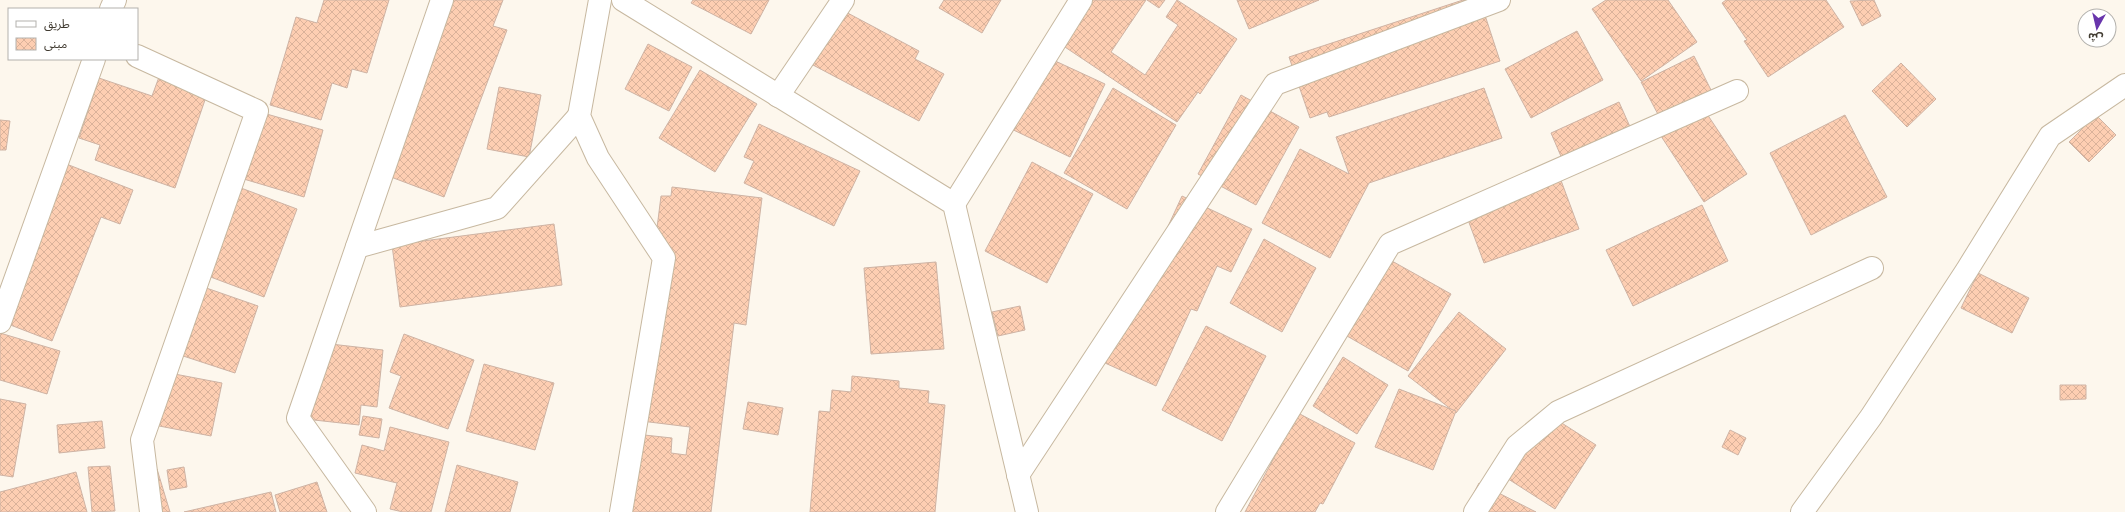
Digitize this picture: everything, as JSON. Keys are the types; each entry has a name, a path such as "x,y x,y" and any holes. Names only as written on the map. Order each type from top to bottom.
{"street":[{"path":"366,512 298,418 442,0"},
{"path":"357,247 497,208 579,116 600,0"},
{"path":"622,0 954,204 1025,509"},
{"path":"778,96 843,0"},
{"path":"954,204 1082,0"},
{"path":"1018,475 1275,84 1499,0"},
{"path":"138,56 257,111 142,440 151,512"},
{"path":"0,322 94,60"},
{"path":"1802,512 1871,417 1967,270 2050,136 2125,85"},
{"path":"1227,512 1390,244 1737,91"},
{"path":"579,116 598,158 664,258 620,512"},
{"path":"1475,512 1517,446 1558,412 1872,268"}],"building":[{"path":"324,0 389,0 367,73 352,69 347,88 332,83 321,120 270,105 296,17 317,23"},
{"path":"440,0 503,0 493,26 507,30 444,197 375,171"},
{"path":"693,0 769,0 751,34 691,3"},
{"path":"944,0 1001,0 982,33 939,8"},
{"path":"1071,0 1146,0 1111,52 1145,75 1178,25 1166,17 1177,0 1237,39 1200,94 1198,92 1177,122 1047,35"},
{"path":"1147,0 1165,0 1159,8"},
{"path":"1237,0 1319,0 1249,29"},
{"path":"1463,0 1480,0 1500,61 1329,117 1327,112 1310,118 1289,57"},
{"path":"1606,0 1668,0 1697,42 1641,81 1592,9"},
{"path":"1726,0 1826,0 1844,27 1768,77 1744,41 1747,40 1722,3"},
{"path":"1874,0 1881,16 1862,26 1850,1"},
{"path":"842,10 919,51 915,59 944,74 919,121 813,65"},
{"path":"1577,31 1603,80 1531,118 1505,69"},
{"path":"648,44 692,67 669,111 625,89"},
{"path":"1038,53 1105,84 1070,157 1003,125"},
{"path":"1694,56 1714,96 1662,122 1641,82"},
{"path":"1901,63 1936,99 1907,127 1872,91"},
{"path":"700,70 757,104 715,172 659,138"},
{"path":"159,77 207,94 175,188 95,160 100,145 79,138 99,78 152,96"},
{"path":"499,87 541,95 529,157 487,149"},
{"path":"1113,88 1176,125 1127,209 1064,173"},
{"path":"1484,88 1502,138 1369,183 1330,258 1262,223 1300,149 1349,174 1336,137"},
{"path":"1241,95 1299,127 1256,205 1198,174"},
{"path":"1619,102 1635,138 1566,168 1551,133"},
{"path":"1701,105 1747,174 1704,202 1659,133"},
{"path":"256,111 323,130 304,197 237,177"},
{"path":"1845,115 1887,197 1811,235 1770,153"},
{"path":"2096,115 2116,135 2089,162 2069,142"},
{"path":"0,120 10,121 6,150 0,150"},
{"path":"759,124 860,171 834,226 744,183 754,161 744,157"},
{"path":"51,158 133,190 120,224 101,217 52,341 0,321 0,289"},
{"path":"1032,162 1093,194 1047,283 985,251"},
{"path":"1559,175 1579,229 1484,263 1464,209"},
{"path":"225,182 297,209 264,297 192,270"},
{"path":"672,187 762,198 746,325 734,323 711,512 625,512 635,434 672,438 671,453 686,455 690,427 633,420 661,196 671,196"},
{"path":"1182,196 1252,229 1231,272 1217,266 1197,311 1191,309 1156,386 1105,363"},
{"path":"1702,205 1728,261 1633,306 1606,250"},
{"path":"554,224 562,285 400,307 392,245"},
{"path":"1264,239 1316,268 1282,332 1230,303"},
{"path":"1383,256 1451,294 1408,371 1340,332"},
{"path":"936,262 944,349 871,354 864,268"},
{"path":"1978,273 2029,298 2012,333 1961,308"},
{"path":"192,283 258,306 235,373 168,351"},
{"path":"1020,306 1025,330 998,336 992,312"},
{"path":"1459,312 1506,349 1456,413 1408,376"},
{"path":"1206,326 1266,356 1222,441 1162,410"},
{"path":"0,333 60,351 47,394 0,380"},
{"path":"404,334 474,360 448,429 389,408 401,376 390,372"},
{"path":"313,342 383,350 377,407 361,405 359,425 305,419"},
{"path":"1343,357 1388,385 1357,434 1313,406"},
{"path":"484,364 554,383 535,450 466,431"},
{"path":"164,372 222,383 211,436 154,425"},
{"path":"852,376 899,381 899,388 929,391 928,403 945,405 935,512 810,512 819,411 830,412 832,390 851,392"},
{"path":"2060,385 2086,385 2086,399 2060,400"},
{"path":"1399,389 1456,411 1433,470 1375,447"},
{"path":"0,399 26,404 13,477 0,475"},
{"path":"748,402 783,408 778,435 743,429"},
{"path":"1543,411 1596,445 1555,509 1502,475"},
{"path":"1298,413 1355,443 1323,504 1320,503 1315,512 1245,512"},
{"path":"363,416 382,419 379,438 359,435"},
{"path":"102,421 105,448 59,453 57,425"},
{"path":"390,427 449,442 431,512 403,512 390,509 397,483 355,473 362,445 384,451"},
{"path":"1730,430 1746,438 1738,455 1722,447"},
{"path":"457,465 518,482 510,512 445,512"},
{"path":"110,466 115,511 92,512 88,467"},
{"path":"184,467 187,487 170,490 167,470"},
{"path":"157,469 170,512 149,512"},
{"path":"76,472 87,512 0,512 0,492"},
{"path":"317,482 327,512 280,512 275,495"},
{"path":"1479,483 1536,512 1464,512"},
{"path":"271,492 276,512 184,512"}]}
